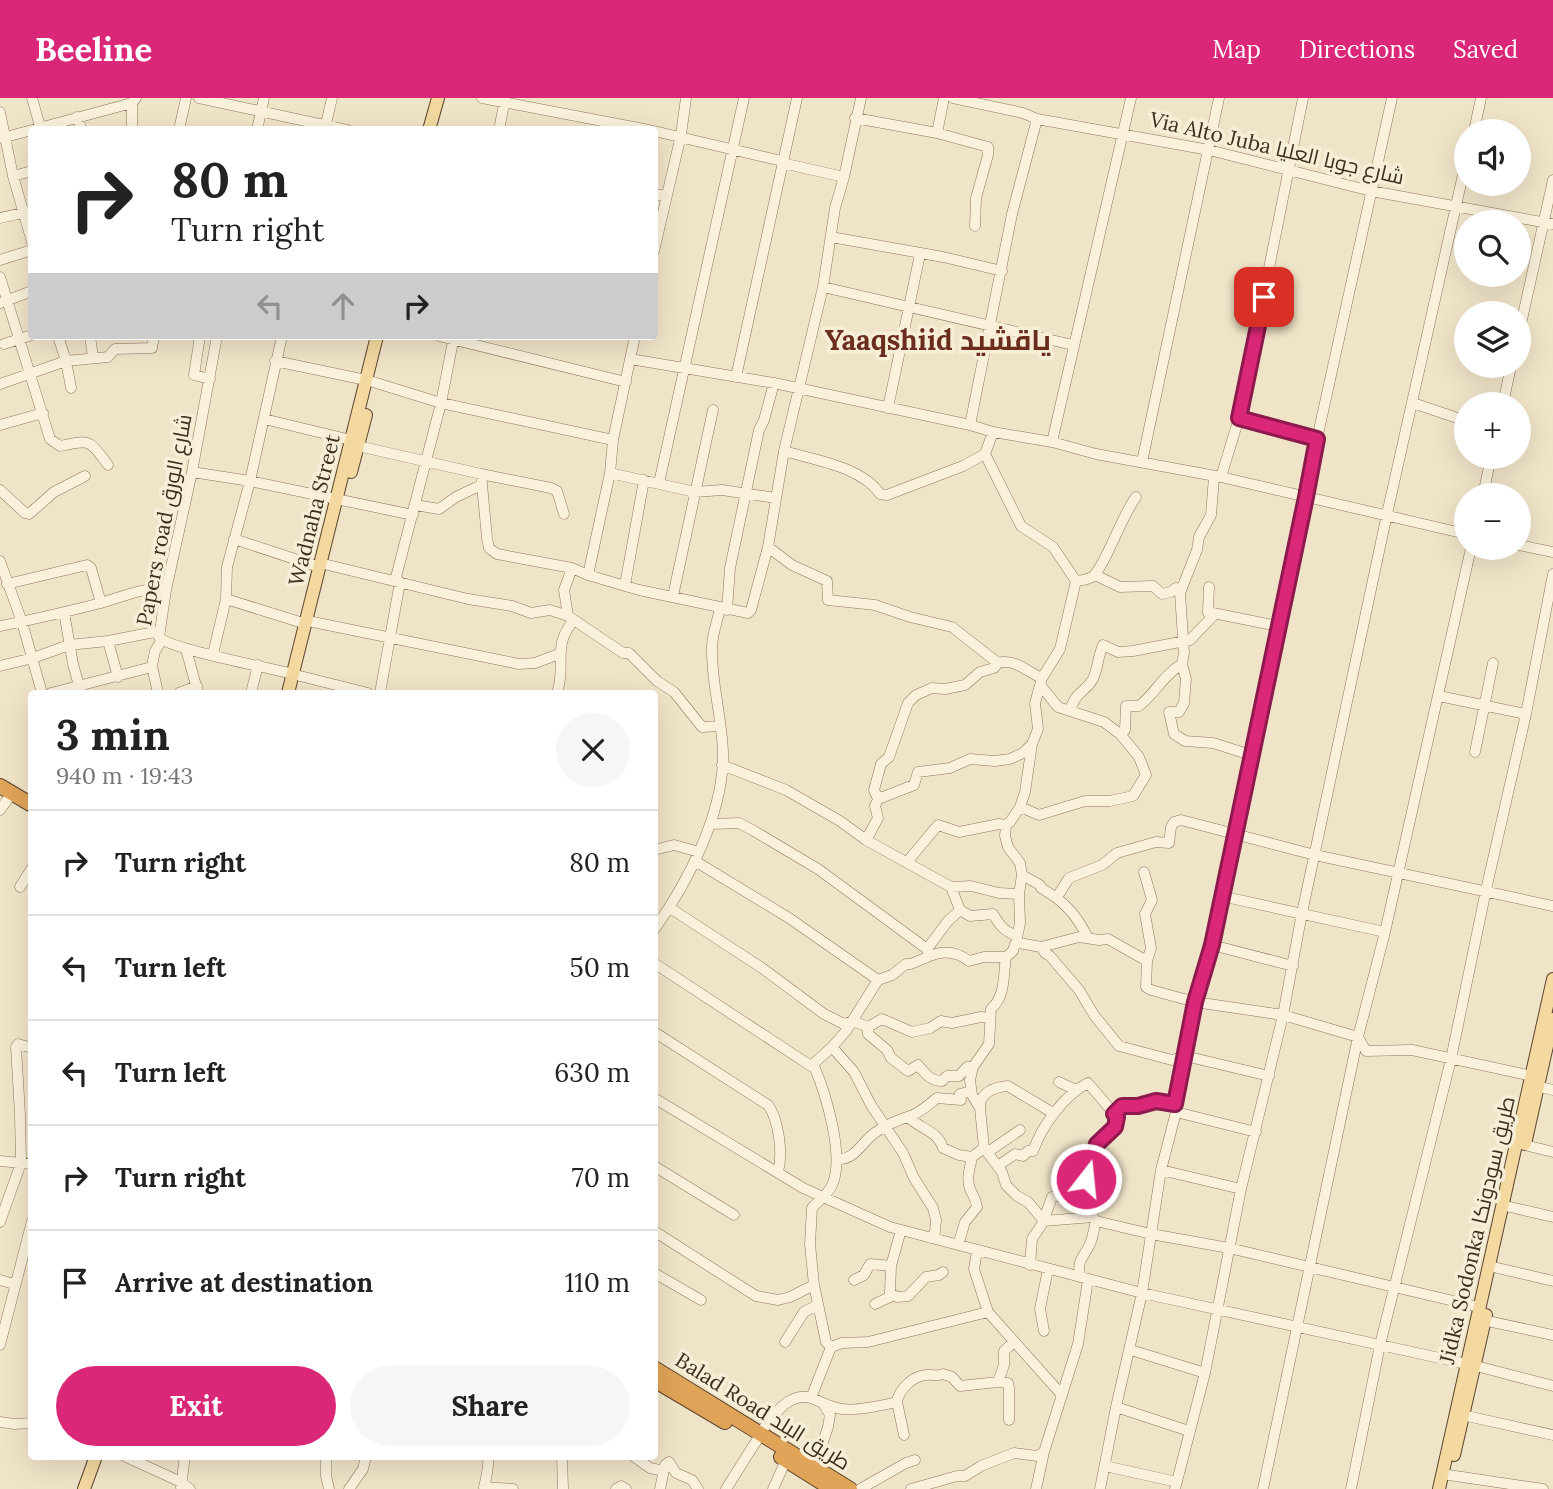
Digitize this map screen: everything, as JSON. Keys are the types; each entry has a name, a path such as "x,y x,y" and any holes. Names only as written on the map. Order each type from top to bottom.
{"highway":[{"path":"6,790 28,803"},
{"name":"Balad Road طريق البلد","path":"658,1371 758,1437 786,1460 828,1488"},
{"name":"Balad Road طريق البلد","path":"658,1383 815,1466 850,1489"}],"main road":[{"path":"430,126 438,98"},
{"path":"438,126 445,98"},
{"name":"Wadnaha Street","path":"289,690 297,671 324,566 370,381 376,340"},
{"path":"370,381 384,340"},
{"path":"296,690 297,671"},
{"name":"Jidka Sodonka طريق سودونكا","path":"1493,1267 1534,1083 1550,1026 1553,979"},
{"name":"Jidka Sodonka طريق سودونكا","path":"1438,1489 1445,1474 1460,1415 1480,1315 1525,1145 1534,1083"},
{"path":"84,1489 95,1460"},
{"path":"92,1489 101,1460"},
{"name":"Jidka Sodonka طريق سودونكا","path":"1445,1474 1446,1489"}],"street":[{"path":"32,98 36,126"},
{"path":"181,126 186,98"},
{"path":"199,98 261,110 321,126"},
{"path":"258,126 264,98"},
{"path":"325,126 332,98"},
{"path":"482,98 505,100 630,126"},
{"path":"658,233 681,135 686,98"},
{"path":"659,483 744,98"},
{"path":"736,377 797,98"},
{"path":"481,480 489,548 497,554 572,568 588,575 723,609 748,613 751,610 768,547 784,451 823,287 835,208 861,98"},
{"path":"937,134 944,98"},
{"name":"Via Alto Juba شارع جوبا العليا","path":"953,98 1023,113 1037,119 1209,150 1371,191 1549,223"},
{"path":"1052,442 1131,98"},
{"path":"1142,463 1219,98"},
{"path":"1251,755 1213,743 1185,741 1174,734 1169,712 1179,712 1184,703 1186,679 1182,664 1180,593 1197,550 1199,537 1211,515 1218,477 1239,418 1303,98"},
{"path":"1101,1489 1116,1407 1131,1350 1161,1170 1176,1108 1195,1002 1212,945 1317,439 1392,98"},
{"path":"1477,119 1481,98"},
{"path":"46,126 134,100 132,126"},
{"path":"500,126 505,100"},
{"path":"0,112 3,138 13,176 28,212 0,218"},
{"path":"77,117 80,126"},
{"path":"855,118 988,147 989,155 976,198 975,226"},
{"path":"970,425 1012,214 1037,119"},
{"path":"3,138 28,131"},
{"path":"658,132 681,135 844,177"},
{"path":"13,176 28,172"},
{"path":"1528,301 1549,223 1553,180"},
{"path":"658,195 666,196"},
{"path":"1105,1466 1176,1486 1205,1373 1241,1189 1283,1015 1302,913 1387,514 1458,196"},
{"path":"831,237 943,257 1002,271"},
{"path":"0,260 28,251"},
{"path":"888,408 920,254"},
{"path":"0,277 4,302 26,337 31,374 50,439 60,446 83,441 90,443 108,465"},
{"path":"823,287 1073,345"},
{"path":"4,302 28,293"},
{"path":"4,344 26,337"},
{"path":"59,340 71,388"},
{"path":"91,340 93,357"},
{"path":"0,384 66,361 108,357 115,349 152,348 153,340"},
{"path":"199,340 194,375 210,379"},
{"name":"Papers road شارع الورق","path":"186,649 161,635 166,590 192,472 216,340"},
{"path":"213,654 226,599 227,566 250,481 281,340"},
{"path":"380,690 398,581 441,402 453,340"},
{"path":"461,340 626,382"},
{"path":"588,575 634,340"},
{"path":"630,359 774,383 993,432 1052,442 1096,454 1218,477 1454,531"},
{"path":"275,361 370,381 441,402 613,440"},
{"path":"658,924 670,908 712,824 722,765 711,650 723,609 759,430 774,383"},
{"path":"1413,403 1454,417"},
{"path":"673,596 713,410"},
{"path":"0,425 43,413"},
{"path":"1239,418 1317,439"},
{"path":"264,419 427,460 481,480 557,491 564,514"},
{"path":"784,451 836,464 874,484 880,494 887,495 963,466 985,454 993,432"},
{"path":"712,824 739,823 754,831 818,869 929,952 941,951 963,956 970,961 984,957 1006,957 1013,951 1018,939 1019,894 1023,875 1020,863 1008,847 1006,825 1020,807 1025,792 1032,744 1038,729 1035,703 1041,682 1060,649 1076,581 1053,547 1021,526 985,454"},
{"path":"192,472 250,481 339,501 414,510 439,509 481,480"},
{"path":"610,473 695,492 722,490 776,498"},
{"path":"0,490 29,514 54,492 85,476"},
{"path":"625,585 644,480"},
{"path":"1076,581 1095,575 1136,497"},
{"path":"234,539 324,566 468,599 512,606 531,613 550,610 571,618 622,653 629,653 657,681 674,692 702,727 720,726"},
{"path":"768,547 792,565 827,581 828,600 875,604 910,617 952,627 998,663"},
{"path":"1531,547 1553,552"},
{"path":"1263,1489 1312,1267 1358,1037 1399,874 1468,560"},
{"path":"0,561 22,622 41,690"},
{"path":"7,584 87,565 91,568 101,603"},
{"path":"558,690 562,673 559,654 561,641 571,618 565,590 572,568"},
{"path":"1351,1489 1380,1345 1451,1059 1526,714 1553,574"},
{"path":"1095,575 1120,587 1153,586 1162,594 1176,588 1180,593"},
{"path":"1209,587 1208,612 1278,626"},
{"path":"0,626 145,590 166,590"},
{"path":"226,599 309,623 519,664 535,663 559,654"},
{"path":"64,612 80,689 152,666"},
{"path":"1070,711 1076,695 1090,684 1095,675 1097,659 1103,645 1118,652 1190,640 1214,615"},
{"path":"0,666 69,645 161,635 152,666 157,690"},
{"path":"108,641 118,677"},
{"path":"198,690 186,649 297,671 358,690"},
{"path":"866,840 878,818 875,806 878,799 874,789 881,764 891,753 908,703 916,695 932,688 945,689 965,685 980,672 994,668 1004,661 1017,664 1041,682 1055,705 1104,722 1120,734 1145,769 1144,779 1133,796 1110,801 1085,801 1039,815 1020,807"},
{"path":"1475,752 1493,663"},
{"path":"1120,734 1125,729 1126,706 1142,704 1172,668 1182,664"},
{"path":"252,690 258,665"},
{"path":"1439,696 1526,714"},
{"path":"878,799 914,785 921,770 950,768 970,759 1010,759 1023,753 1032,744"},
{"path":"722,765 786,790 840,821 866,840 951,887 971,886 999,893 1019,894"},
{"path":"0,810 6,790"},
{"path":"1057,897 1069,878 1102,865 1117,853 1157,842 1169,843 1174,822 1189,821 1234,836 1315,855 1553,906"},
{"path":"907,862 938,825 958,832 1006,825"},
{"path":"658,849 674,845 697,856 878,980"},
{"path":"1144,872 1152,900 1145,914 1151,948 1147,961 1148,989 1161,995 1195,1002 1283,1015 1358,1037 1366,1051 1412,1050 1553,1090"},
{"path":"20,887 28,874"},
{"path":"1023,875 1057,897 1078,918 1088,938"},
{"path":"951,887 960,910 970,916 993,914 1007,933 1041,947 1079,990 1094,1015 1119,1046 1172,1060 1185,1056 1269,1076"},
{"path":"1221,895 1385,932"},
{"path":"670,908 762,968 824,1014 844,1024 853,1021 868,1027 883,1019 912,1032 930,1028 941,1021 952,1023 981,1017 990,1018"},
{"path":"814,1066 853,1021 878,980 892,975 906,964 921,961 947,921 960,910"},
{"path":"1041,947 1079,937 1113,940 1147,961"},
{"path":"1212,945 1293,966"},
{"path":"980,1108 971,1091 970,1080 973,1067 989,1044 991,1009 996,1006 1003,987 1006,957"},
{"path":"658,966 808,1065 814,1066"},
{"path":"868,1027 867,1034 908,1071 918,1065 926,1075 936,1081 942,1081 947,1076 959,1076 967,1067 973,1067"},
{"path":"658,1035 768,1105 774,1117 782,1157 778,1172"},
{"path":"0,1222 26,1164 16,1047 18,1044 28,1047"},
{"path":"832,1047 854,1072 933,1208 936,1220 935,1232 931,1238"},
{"path":"814,1066 826,1101 837,1159 833,1182 825,1197 812,1208 810,1244 817,1305 826,1342 831,1348"},
{"path":"1059,1082 1076,1090"},
{"path":"998,1166 1015,1154 1023,1156 1028,1151 1033,1151 1038,1136 1053,1113 1076,1090 1088,1083 1117,1117 1115,1127 1097,1144 1091,1157 1086,1192 1094,1219 1089,1247 1084,1251 1078,1266 1084,1278 1078,1343 1044,1452 1037,1489"},
{"path":"1053,1113 1007,1086 985,1093 981,1099 986,1150 998,1166 1006,1185 1028,1202 1044,1220 1094,1219 1151,1234 1229,1248 1395,1286 1480,1315 1553,1335"},
{"path":"837,1159 844,1160 858,1150 873,1133 937,1098 961,1100 960,1094 971,1091"},
{"path":"658,1100 803,1188 901,1230 1142,1293 1471,1365 1553,1386"},
{"path":"1114,1114 1122,1106 1138,1106 1156,1101 1256,1132"},
{"path":"908,1116 919,1127 932,1132 943,1148 959,1156 972,1157 1020,1130"},
{"path":"1525,1145 1553,1152"},
{"path":"958,1245 965,1222 977,1207 976,1197 971,1192 968,1181 972,1157"},
{"path":"0,1161 26,1164"},
{"path":"658,1168 734,1215"},
{"path":"1161,1170 1241,1189"},
{"path":"1030,1265 1032,1239 1044,1220 1052,1197 1086,1192"},
{"path":"1510,1207 1553,1217"},
{"path":"892,1296 891,1266 901,1230"},
{"path":"658,1234 756,1296 778,1300 814,1285"},
{"path":"0,1345 28,1235"},
{"path":"977,1251 974,1269 988,1312 1061,1394"},
{"path":"854,1280 864,1275 870,1264 891,1266"},
{"path":"1493,1267 1552,1280"},
{"path":"1044,1331 1040,1309 1048,1269"},
{"path":"875,1304 892,1296 908,1296 926,1277 943,1272"},
{"path":"658,1275 701,1300"},
{"path":"0,1280 14,1284"},
{"path":"785,1342 804,1312 817,1305"},
{"path":"811,1398 831,1348 842,1343 876,1340 988,1312"},
{"path":"998,1382 1004,1364 1004,1351 1014,1342"},
{"path":"1131,1350 1205,1373"},
{"path":"904,1436 897,1402 898,1394 908,1382 925,1375 943,1374 952,1377 960,1386 1008,1383 1009,1420"},
{"path":"726,1489 781,1406 795,1399 811,1398 824,1405 845,1410 897,1402"},
{"path":"815,1466 830,1415 824,1405"},
{"path":"1116,1407 1189,1431"},
{"path":"1460,1415 1553,1435"},
{"path":"0,1422 28,1423"},
{"path":"911,1489 965,1476 981,1466 1014,1454 1037,1456 1044,1452"},
{"path":"132,1460 190,1489"},
{"path":"181,1485 184,1460"},
{"path":"326,1460 329,1489"},
{"path":"349,1489 363,1469 365,1460"},
{"path":"488,1460 484,1488 513,1489"},
{"path":"562,1460 563,1489"},
{"path":"639,1460 650,1468 664,1471"},
{"path":"773,1489 786,1460"},
{"path":"860,1489 915,1460"},
{"path":"660,1489 665,1465 669,1462 676,1473 692,1480 698,1489"},
{"path":"1445,1474 1543,1489"},
{"path":"616,1489 621,1486 626,1489"}],"district":[{"name":"Yaaqshiid ياقشيد","path":"938,340"}],"route":[{"path":"1086,1179 1097,1144 1115,1127 1117,1117 1114,1114 1122,1106 1138,1106 1156,1101 1175,1104 1195,1002 1212,945 1306,497 1317,439 1239,418 1264,297"}]}
